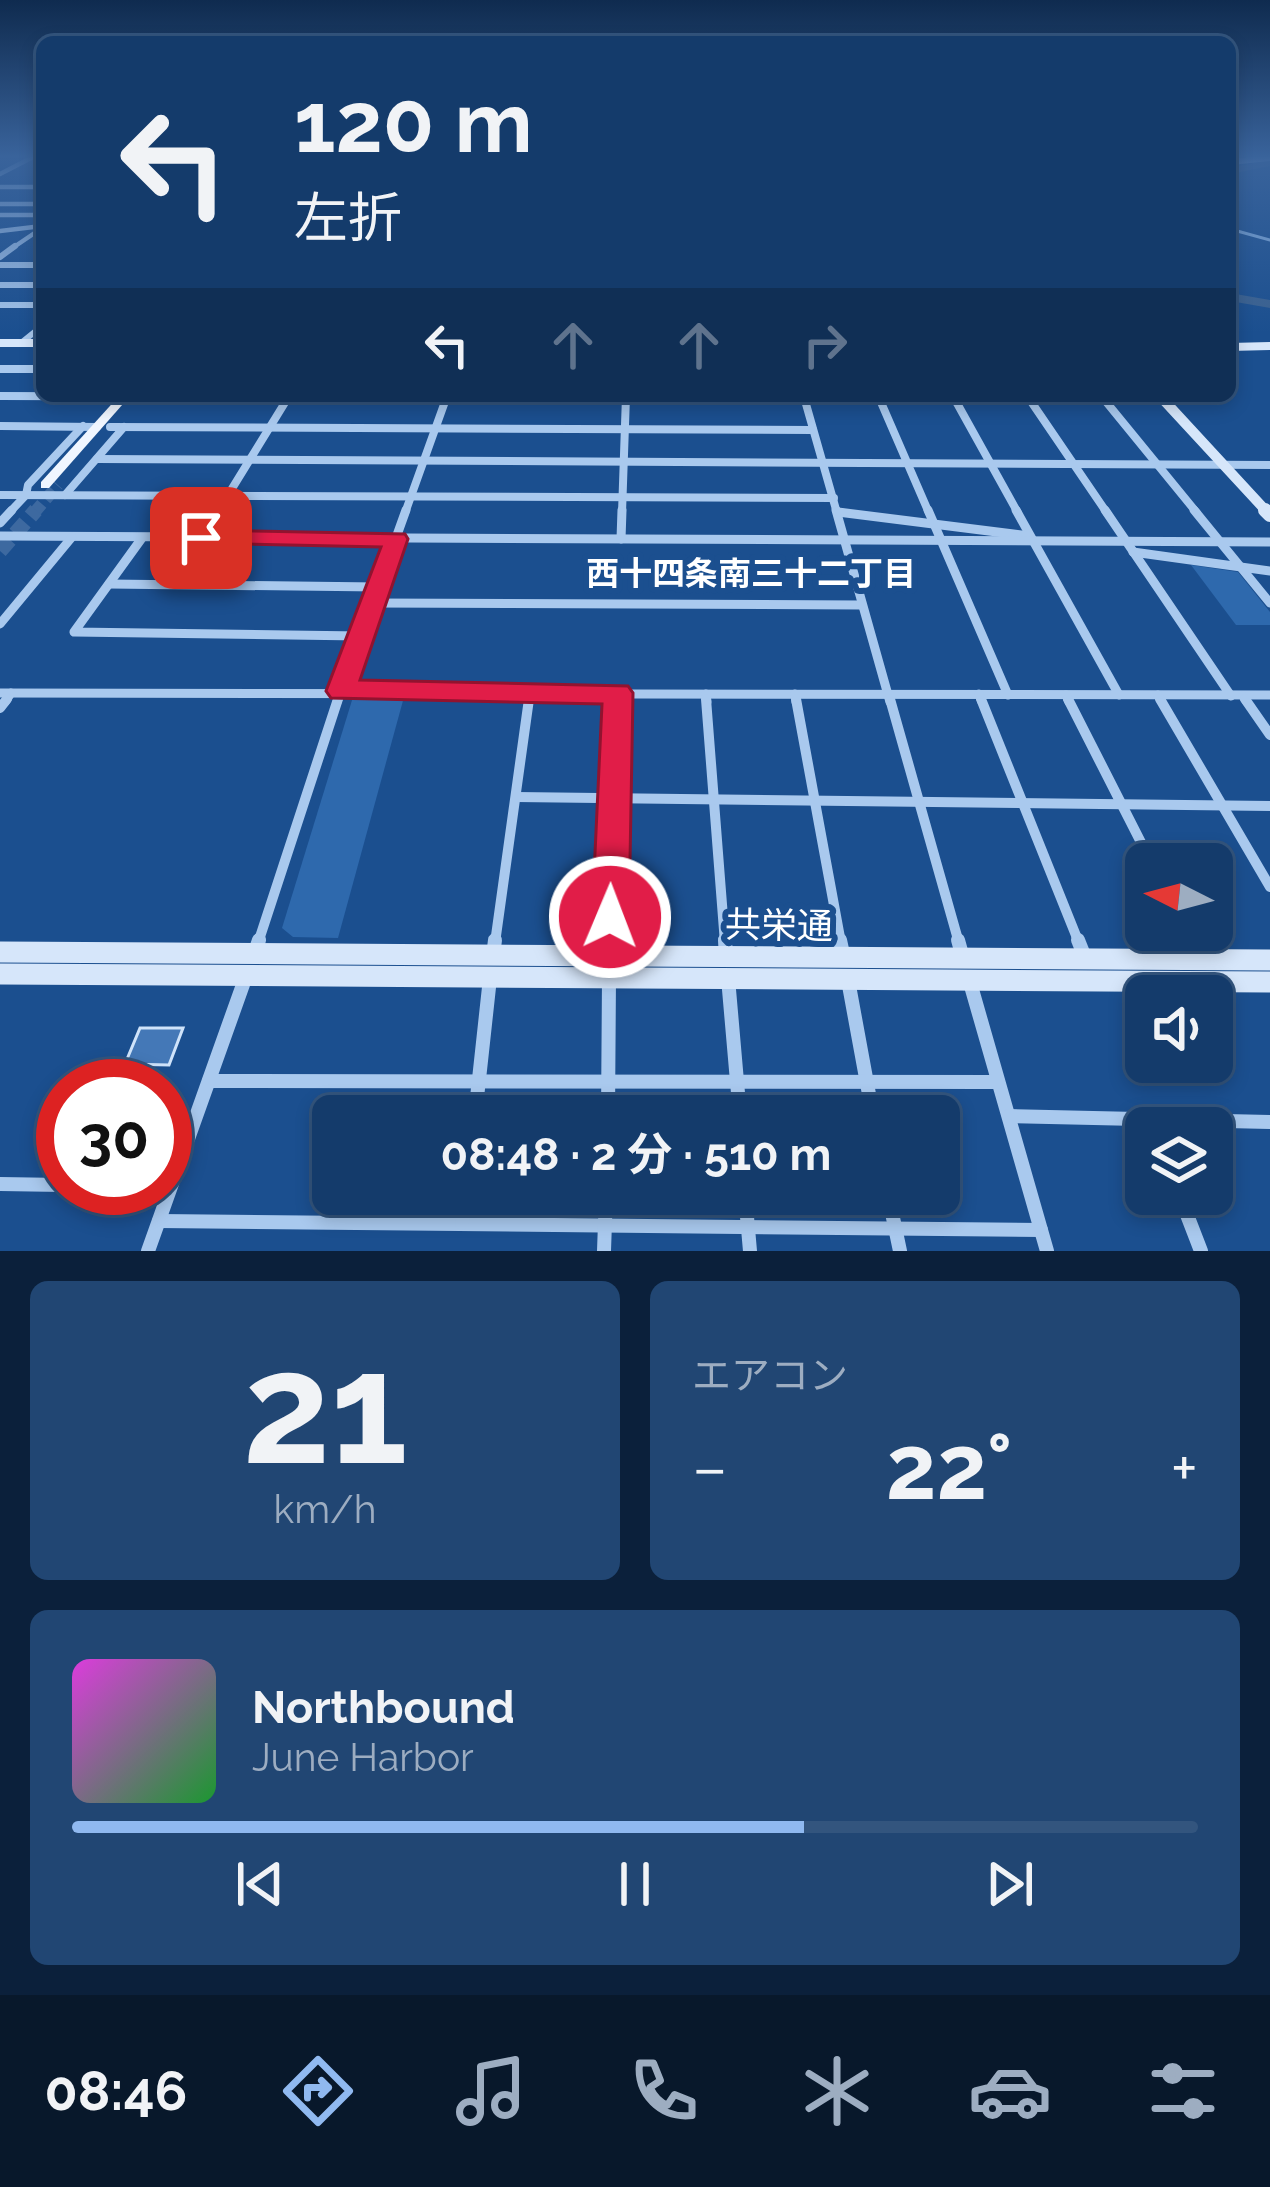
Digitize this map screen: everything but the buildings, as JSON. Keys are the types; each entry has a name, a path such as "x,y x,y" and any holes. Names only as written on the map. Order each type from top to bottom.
{"main road":[{"path":"56,488 121,402"},
{"path":"103,427 130,402"}],"street":[{"path":"0,232 36,228"},
{"path":"0,261 36,232"},
{"path":"0,261 36,264"},
{"path":"0,285 36,285"},
{"path":"0,304 36,305"},
{"path":"21,344 36,331"},
{"path":"0,343 36,344"},
{"path":"1236,347 1270,346"},
{"path":"0,369 36,369"},
{"path":"0,396 36,396"},
{"path":"201,538 286,402"},
{"path":"192,1125 445,402"},
{"path":"621,539 626,402"},
{"path":"805,402 1047,1251"},
{"path":"881,402 1007,695"},
{"path":"956,402 1119,695"},
{"path":"1031,402 1132,552 1270,735"},
{"path":"1107,402 1270,603"},
{"path":"1166,402 1270,515"},
{"path":"0,426 813,430"},
{"path":"97,459 103,427"},
{"path":"0,523 26,495 28,485 103,427"},
{"path":"56,488 97,459 1270,465"},
{"path":"0,495 56,488 227,496 834,498"},
{"path":"838,512 1031,539"},
{"path":"0,536 1270,542"},
{"path":"0,624 72,537"},
{"path":"142,538 74,632 361,636"},
{"path":"1132,552 1270,571"},
{"path":"109,584 378,586"},
{"path":"372,603 861,605"},
{"path":"0,708 6,693 1270,695"},
{"path":"478,1095 530,693"},
{"path":"608,1095 618,693"},
{"path":"706,694 738,1095"},
{"path":"795,694 869,1095"},
{"path":"979,694 1086,960"},
{"path":"1066,695 1141,843"},
{"path":"1158,695 1270,887"},
{"path":"516,797 1270,806"},
{"path":"1196,951 1200,960"},
{"name":"共栄通","path":"0,952 250,965"},
{"name":"共栄通","path":"966,969 1086,960 1270,960"},
{"name":"共栄通","path":"0,974 250,965 492,966 966,969 1270,982"},
{"path":"209,1081 998,1082"},
{"path":"1009,1116 1125,1123"},
{"path":"1233,1123 1270,1122"},
{"path":"0,1184 36,1185"},
{"path":"148,1251 161,1215"},
{"path":"462,1223 463,1215"},
{"path":"604,1251 605,1215"},
{"path":"747,1215 750,1251"},
{"path":"893,1215 900,1251"},
{"path":"1187,1215 1202,1251"},
{"path":"159,1221 1042,1230"}],"shaded area":[{"path":"1191,565 1238,572 1270,612 1270,625 1236,625"},
{"path":"353,697 404,697 338,938 293,937 282,928"}],"waterway":[{"path":"1236,231 1270,240"},
{"path":"1236,298 1270,304"}],"tunnel":[{"path":"34,513 58,485"},
{"path":"0,551 36,510"}],"district":[{"name":"西十四条南三十二丁目","path":"751,573"}],"route":[{"path":"201,538 396,539 341,691 618,693 610,917"}]}
